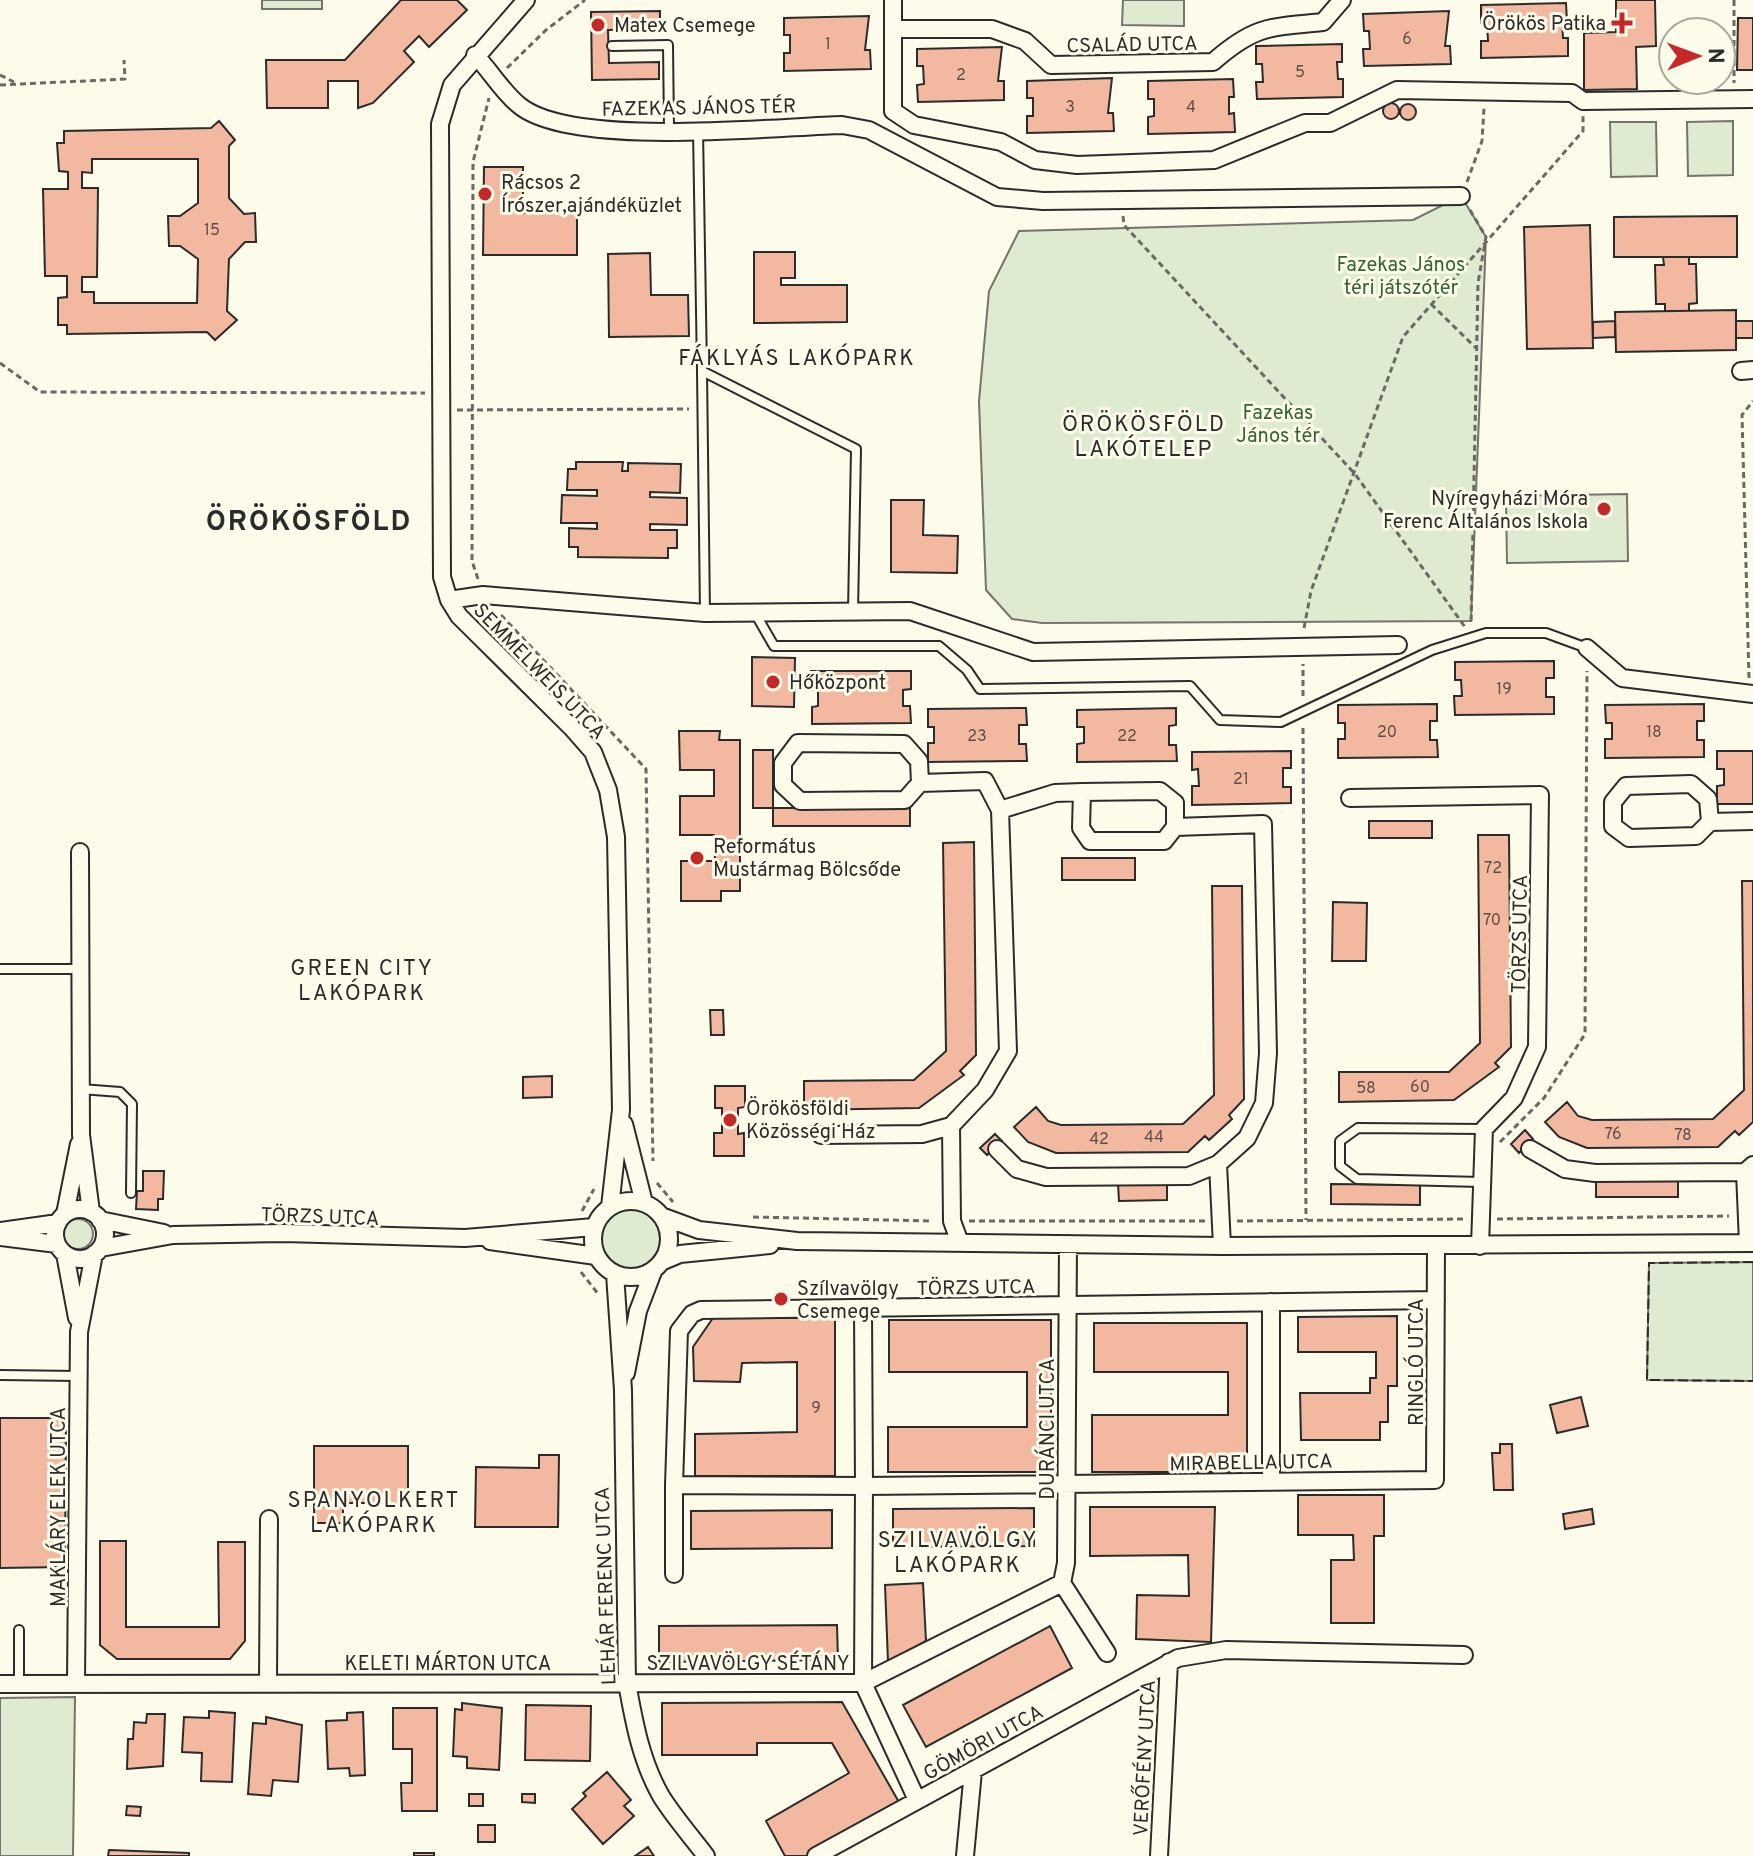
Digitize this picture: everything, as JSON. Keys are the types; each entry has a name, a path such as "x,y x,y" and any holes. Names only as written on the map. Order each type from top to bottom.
{"street":[{"name":"SEMMELWEIS UTCA","path":"526,0 452,85 440,124 442,577 449,600 471,631 593,752 608,790 616,837 621,1110 610,1207"},
{"path":"893,0 893,111 914,125 1001,142 1035,160 1077,165 1214,160 1305,123 1330,123 1397,90 1577,97 1753,99"},
{"name":"CSALÁD UTCA","path":"894,29 992,29 1025,41 1051,65 1213,62 1241,37 1266,27 1323,22 1342,0"},
{"name":"FAZEKAS JÁNOS TÉR","path":"475,55 520,106 557,124 605,129 842,125 869,130 997,197 1043,201 1461,196"},
{"path":"449,600 483,595 705,613 910,611 1033,652 1398,645"},
{"path":"1587,648 1622,678 1751,694"},
{"path":"821,1135 922,1134 951,1126 985,1090 1008,1051 1000,810 985,781 920,783 905,800 800,801 783,785 783,763 798,743 904,744 919,761 920,783"},
{"path":"1710,822 1708,799 1691,784 1626,786 1613,802 1613,826 1629,838 1696,836 1710,822 1753,821"},
{"path":"1000,810 1055,793 1082,792 1160,791 1175,803 1175,827 1164,841 1090,841 1081,828 1082,792"},
{"name":"TÖRZS UTCA","path":"1350,798 1540,795 1537,1047 1514,1098 1484,1129"},
{"path":"997,1149 1017,1169 1046,1177 1189,1176 1218,1164 1247,1138 1264,1103 1268,1053 1263,824 1175,827"},
{"path":"0,1234 61,1249 76,1259 97,1251 104,1231 96,1216 81,1135 80,852"},
{"name":"SEMMELWEIS UTCA","path":"621,1110 644,1203"},
{"path":"951,1126 952,1221 960,1243"},
{"path":"1480,1246 1484,1129"},
{"path":"61,1249 61,1218 81,1135"},
{"path":"797,1241 680,1254 631,1277 615,1274 596,1256 594,1227 610,1207 627,1201 644,1203 661,1216 699,1230 797,1241 1222,1246 1750,1243 1749,1168 1595,1173 1565,1169 1530,1149"},
{"path":"1218,1164 1222,1246"},
{"path":"0,1234 61,1218 81,1209 96,1216"},
{"name":"TÖRZS UTCA","path":"96,1216 173,1235"},
{"path":"658,1265 668,1244 661,1216"},
{"name":"TÖRZS UTCA","path":"465,1238 594,1227"},
{"name":"TÖRZS UTCA","path":"97,1251 173,1235 284,1233 465,1238 596,1256"},
{"name":"DURÁNCI UTCA","path":"1062,1583 1067,1483 1068,1244"},
{"name":"RINGLÓ UTCA","path":"1435,1480 1436,1245"},
{"name":"MAKLÁRY ELEK UTCA","path":"61,1249 79,1332 76,1683"},
{"name":"MAKLÁRY ELEK UTCA","path":"79,1332 97,1251"},
{"name":"LEHÁR FERENC UTCA","path":"623,1390 638,1311 658,1265"},
{"name":"LEHÁR FERENC UTCA","path":"615,1274 623,1390 627,1683 636,1731 647,1765 662,1796 706,1856"},
{"name":"TÖRZS UTCA","path":"674,1485 679,1331 692,1314 701,1310 1436,1300"},
{"path":"1271,1302 1271,1481"},
{"name":"SZILVAVÖLGY SÉTÁNY","path":"627,1683 863,1683 863,1309"},
{"name":"MIRABELLA UTCA","path":"864,1486 1435,1480"},
{"path":"674,1574 674,1485 864,1486"},
{"path":"268,1682 269,1519"},
{"path":"917,1800 863,1683 1062,1583 1107,1653"},
{"name":"GÖMÖRI UTCA","path":"816,1856 1169,1662 1200,1652 1464,1655"},
{"name":"VERŐFÉNY UTCA","path":"1159,1856 1169,1662"},
{"name":"KELETI MÁRTON UTCA","path":"0,1684 627,1683"},
{"path":"965,1856 973,1771"}],"lane":[{"path":"612,46 668,45 669,129"},
{"path":"698,129 705,613"},
{"path":"702,371 856,449 853,612"},
{"path":"755,613 774,646 939,646 967,670 980,689 1190,686 1220,720 1281,722 1432,650 1471,636 1546,633 1587,648"},
{"path":"0,969 80,969"},
{"path":"81,1089 105,1088 120,1092 132,1104 131,1193"},
{"path":"1481,1182 1357,1179 1340,1166 1340,1141 1358,1128 1484,1129"},
{"path":"0,1375 79,1376"},
{"path":"19,1630 19,1683"}],"path":[{"path":"0,85 125,79 124,60"},
{"path":"0,75 15,82"},
{"path":"1471,636 1478,283 1486,237 1461,196 1482,141 1484,91"},
{"path":"1306,1220 1303,712 1304,623 1311,591 1403,337 1486,237 1583,131 1577,97"},
{"path":"1122,200 1124,225 1355,474 1471,636"},
{"path":"1431,304 1477,349"},
{"path":"0,363 40,392 441,401 473,412 702,409"},
{"path":"1751,694 1742,415 1753,401"},
{"path":"1497,1145 1544,1098 1585,1034 1587,648"}],"green space":[{"path":"262,0 322,0 322,9 262,9"},
{"path":"1123,0 1184,0 1184,26 1122,25"},
{"path":"1733,121 1733,175 1688,176 1687,122"},
{"path":"1610,122 1656,122 1657,176 1611,177"},
{"name":"Fazekas János tér","path":"1461,196 1486,237 1471,621 1042,623 1012,619 986,590 979,401 989,291 1019,231 1413,220"},
{"path":"1627,494 1628,561 1507,563 1506,496"},
{"path":"630,1209 642,1211 651,1218 658,1227 658,1251 651,1260 642,1267 630,1269 618,1267 609,1260 602,1251 600,1239 602,1227 609,1218 618,1211"},
{"path":"78,1219 84,1220 92,1228 92,1240 84,1248 78,1249 72,1248 64,1240 63,1234 64,1228 72,1220"},
{"path":"1753,1262 1753,1381 1647,1380 1649,1263"},
{"path":"75,1697 73,1856 0,1856 0,1698"}],"building":[{"path":"401,0 457,0 467,10 429,47 419,36 404,51 414,62 373,103 358,108 358,81 328,81 328,108 267,108 266,60 345,60"},
{"path":"1616,0 1655,0 1656,46 1636,47 1637,89 1584,90 1584,33 1616,32"},
{"path":"1566,3 1567,21 1562,21 1563,38 1568,38 1568,56 1481,58 1481,41 1488,41 1487,23 1481,23 1481,5"},
{"path":"660,11 660,29 608,30 609,63 659,62 659,79 592,80 591,12"},
{"path":"1449,11 1445,46 1450,46 1451,64 1364,66 1363,49 1370,49 1369,31 1364,31 1363,14"},
{"path":"869,16 865,50 870,50 871,69 784,71 784,53 790,53 790,35 784,35 784,18"},
{"path":"1738,18 1753,18 1753,70 1737,70"},
{"path":"1342,44 1342,62 1337,62 1338,79 1343,79 1343,97 1257,99 1256,82 1263,82 1262,64 1256,64 1256,46"},
{"path":"1002,47 998,81 1004,81 1004,100 918,102 917,85 924,84 923,66 917,66 917,49"},
{"path":"1112,78 1108,113 1113,113 1114,131 1027,133 1027,116 1033,116 1033,98 1027,98 1027,81"},
{"path":"1233,79 1234,97 1229,97 1229,114 1234,113 1235,132 1148,134 1148,117 1154,116 1154,99 1148,99 1148,81"},
{"path":"1388,103 1394,103 1399,111 1397,117 1388,119 1383,114 1383,108"},
{"path":"1405,104 1411,104 1416,112 1414,118 1405,120 1400,115 1400,109"},
{"path":"219,121 235,140 229,146 229,198 244,214 255,213 256,242 245,242 229,259 227,311 237,320 215,340 207,332 67,334 67,325 58,325 58,298 67,297 67,276 45,276 43,189 68,189 68,172 59,171 57,143 64,143 64,131 211,128","holes":["92,159 198,159 198,203 180,216 168,216 169,246 180,246 198,259 197,303 94,303 94,292 82,292 82,277 97,277 98,188 82,188 82,172 92,173"]},
{"path":"484,167 523,167 523,213 577,213 577,255 483,255"},
{"path":"1737,216 1737,257 1614,257 1614,217"},
{"path":"1590,225 1593,348 1527,349 1524,227"},
{"path":"754,252 795,252 795,278 781,278 781,285 847,285 847,322 754,323"},
{"path":"650,253 651,295 688,295 689,336 609,337 608,254"},
{"path":"1663,257 1689,257 1689,264 1696,264 1697,303 1689,304 1689,311 1665,311 1665,304 1656,304 1655,265 1664,265"},
{"path":"1736,310 1736,350 1616,352 1615,312"},
{"path":"1615,321 1615,337 1593,338 1593,322"},
{"path":"1736,321 1753,321 1753,338 1736,338"},
{"path":"576,462 623,462 622,471 628,471 628,463 681,464 680,493 650,492 650,497 687,498 687,525 650,524 650,530 677,530 677,548 668,548 668,558 578,557 578,547 569,547 569,528 597,529 597,523 561,523 562,495 597,496 597,490 567,490 568,469 576,469"},
{"path":"891,500 924,500 923,535 958,536 957,573 891,572"},
{"name":"Hőközpont","path":"752,657 795,658 794,707 752,706"},
{"path":"1554,661 1554,678 1546,678 1546,697 1554,697 1554,714 1455,715 1454,696 1462,696 1461,680 1455,680 1455,662"},
{"path":"811,671 911,671 911,689 903,690 903,706 910,706 911,723 812,724 812,707 818,706 818,690 811,690"},
{"path":"1437,704 1437,721 1430,721 1430,740 1437,740 1438,757 1338,758 1338,739 1345,739 1345,723 1338,723 1338,705"},
{"path":"1704,704 1704,721 1697,721 1697,740 1704,740 1704,757 1605,758 1605,739 1612,739 1612,723 1606,723 1605,705"},
{"path":"1026,708 1027,725 1019,725 1019,744 1026,744 1027,761 928,762 928,743 934,743 934,727 928,727 928,709"},
{"path":"1176,708 1176,725 1169,726 1169,745 1176,745 1177,761 1077,762 1077,744 1084,743 1084,727 1077,727 1077,710"},
{"path":"679,731 720,731 719,740 740,740 740,891 721,891 721,901 681,901 681,861 715,861 714,835 680,835 680,796 714,796 714,770 680,770"},
{"path":"753,750 773,750 773,808 753,808"},
{"path":"1291,751 1291,768 1283,768 1283,787 1291,787 1291,803 1192,805 1192,786 1199,786 1198,769 1192,770 1192,752"},
{"path":"1717,751 1753,751 1753,804 1717,804 1717,786 1724,785 1724,769 1717,769"},
{"path":"773,808 910,808 910,826 773,826"},
{"path":"1369,821 1432,821 1432,838 1369,838"},
{"path":"1478,835 1509,835 1511,1047 1495,1063 1499,1067 1454,1100 1339,1102 1339,1072 1449,1072 1480,1043"},
{"path":"974,842 976,1055 960,1071 964,1075 919,1108 804,1110 804,1081 914,1080 946,1051 943,843"},
{"path":"1062,858 1135,858 1135,880 1062,880"},
{"path":"1742,881 1753,881 1753,1122 1739,1135 1735,1131 1718,1147 1587,1148 1559,1137 1545,1122 1567,1102 1578,1116 1592,1120 1713,1119 1744,1090"},
{"path":"1212,886 1242,886 1244,1099 1229,1115 1232,1119 1209,1140 1205,1136 1188,1152 1056,1153 1028,1142 1014,1127 1036,1107 1048,1121 1061,1125 1183,1124 1214,1095"},
{"path":"1333,902 1367,903 1366,961 1332,961"},
{"path":"710,1010 723,1010 724,1035 711,1035"},
{"path":"552,1076 552,1097 523,1098 523,1077"},
{"name":"Örökösföldi Közösségi Ház","path":"715,1086 745,1086 745,1107 738,1108 738,1134 744,1133 744,1156 714,1156 714,1133 722,1133 722,1108 715,1108"},
{"path":"1525,1130 1533,1139 1519,1153 1511,1144"},
{"path":"995,1134 1002,1141 987,1155 980,1148"},
{"path":"143,1171 164,1171 163,1199 158,1199 158,1210 136,1209 137,1191 143,1191"},
{"path":"1596,1179 1678,1179 1678,1197 1596,1197"},
{"path":"1167,1183 1167,1200 1119,1201 1118,1184"},
{"path":"1331,1184 1420,1185 1420,1205 1331,1204"},
{"path":"1397,1316 1397,1386 1388,1386 1388,1422 1380,1422 1380,1440 1301,1440 1300,1393 1370,1393 1370,1378 1376,1378 1376,1352 1298,1352 1298,1317"},
{"path":"713,1318 835,1318 835,1476 695,1476 695,1434 797,1432 797,1362 742,1363 740,1382 694,1381 693,1347"},
{"path":"889,1320 1051,1320 1051,1472 888,1472 888,1427 1027,1427 1027,1372 889,1372"},
{"path":"1094,1323 1247,1323 1247,1472 1092,1472 1092,1415 1228,1415 1228,1372 1094,1372"},
{"path":"1581,1397 1588,1426 1557,1433 1550,1405"},
{"path":"0,1418 66,1418 65,1567 0,1568"},
{"path":"1500,1444 1512,1444 1513,1490 1494,1490 1492,1453 1500,1453"},
{"path":"314,1446 408,1446 408,1503 343,1503 343,1523 314,1523"},
{"path":"539,1455 559,1455 558,1527 475,1527 476,1467 539,1468"},
{"path":"1298,1495 1384,1495 1384,1536 1374,1536 1374,1623 1331,1623 1331,1560 1354,1560 1353,1535 1298,1535"},
{"path":"1090,1507 1215,1507 1211,1642 1136,1639 1137,1595 1189,1596 1188,1555 1090,1556"},
{"path":"1034,1508 1034,1546 893,1547 893,1509"},
{"path":"1592,1509 1594,1524 1565,1529 1563,1514"},
{"path":"832,1510 832,1548 691,1549 691,1511"},
{"path":"100,1541 126,1541 126,1627 219,1627 218,1542 245,1542 245,1641 230,1659 117,1659 100,1645"},
{"path":"923,1583 926,1641 888,1662 885,1585"},
{"path":"837,1625 838,1660 659,1662 659,1626"},
{"path":"1050,1626 1072,1668 926,1747 903,1705"},
{"path":"842,1702 900,1804 809,1856 785,1856 766,1821 849,1773 832,1743 757,1743 757,1755 662,1755 662,1703"},
{"path":"462,1703 502,1708 499,1770 467,1768 467,1757 453,1756 455,1709 462,1710"},
{"path":"526,1705 591,1706 590,1761 525,1760"},
{"path":"393,1708 437,1708 437,1811 402,1811 401,1783 412,1783 412,1749 393,1749"},
{"path":"209,1711 235,1713 232,1782 201,1781 202,1753 182,1752 184,1717 209,1718"},
{"path":"363,1712 365,1775 350,1776 349,1768 328,1769 326,1721 347,1720 347,1713"},
{"path":"147,1714 165,1714 163,1766 127,1769 128,1739 133,1739 134,1722 146,1723"},
{"path":"266,1717 302,1725 298,1782 273,1780 271,1796 248,1794 253,1723 266,1724"},
{"path":"607,1772 631,1800 624,1806 634,1816 603,1844 572,1809 586,1796 583,1793"},
{"path":"469,1794 483,1794 483,1806 469,1806"},
{"path":"522,1794 535,1794 535,1803 522,1802"},
{"path":"127,1806 141,1807 140,1816 126,1815"},
{"path":"478,1825 495,1825 495,1842 478,1842"},
{"path":"648,1847 654,1856 635,1856"},
{"path":"109,1850 189,1853 189,1856 108,1856"},
{"path":"414,1853 434,1853 434,1856 414,1856"}],"fence":[{"path":"1753,1262 1649,1263 1647,1380 1753,1381"}],"place":[{"name":"Örökös Patika","path":"1622,23"},
{"name":"Matex Csemege","path":"598,25"},
{"name":"Rácsos 2 Írószer,ajándéküzlet","path":"485,194"},
{"name":"Nyíregyházi Móra Ferenc Általános Iskola","path":"1604,509"},
{"name":"Hőközpont","path":"773,682"},
{"name":"Református Mustármag Bölcsőde","path":"697,858"},
{"name":"Örökösföldi Közösségi Ház","path":"730,1120"},
{"name":"Szílvavölgy Csemege","path":"781,1299"}],"district":[{"name":"FÁKLYÁS LAKÓPARK","path":"797,357"},
{"name":"ÖRÖKÖSFÖLD LAKÓTELEP","path":"1144,436"},
{"name":"ÖRÖKÖSFÖLD","path":"309,520"},
{"name":"GREEN CITY LAKÓPARK","path":"362,980"},
{"name":"SPANYOLKERT LAKÓPARK","path":"374,1512"},
{"name":"SZILVAVÖLGY LAKÓPARK","path":"958,1552"}],"park label":[{"name":"Fazekas János téri játszótér","path":"1401,276"}]}
